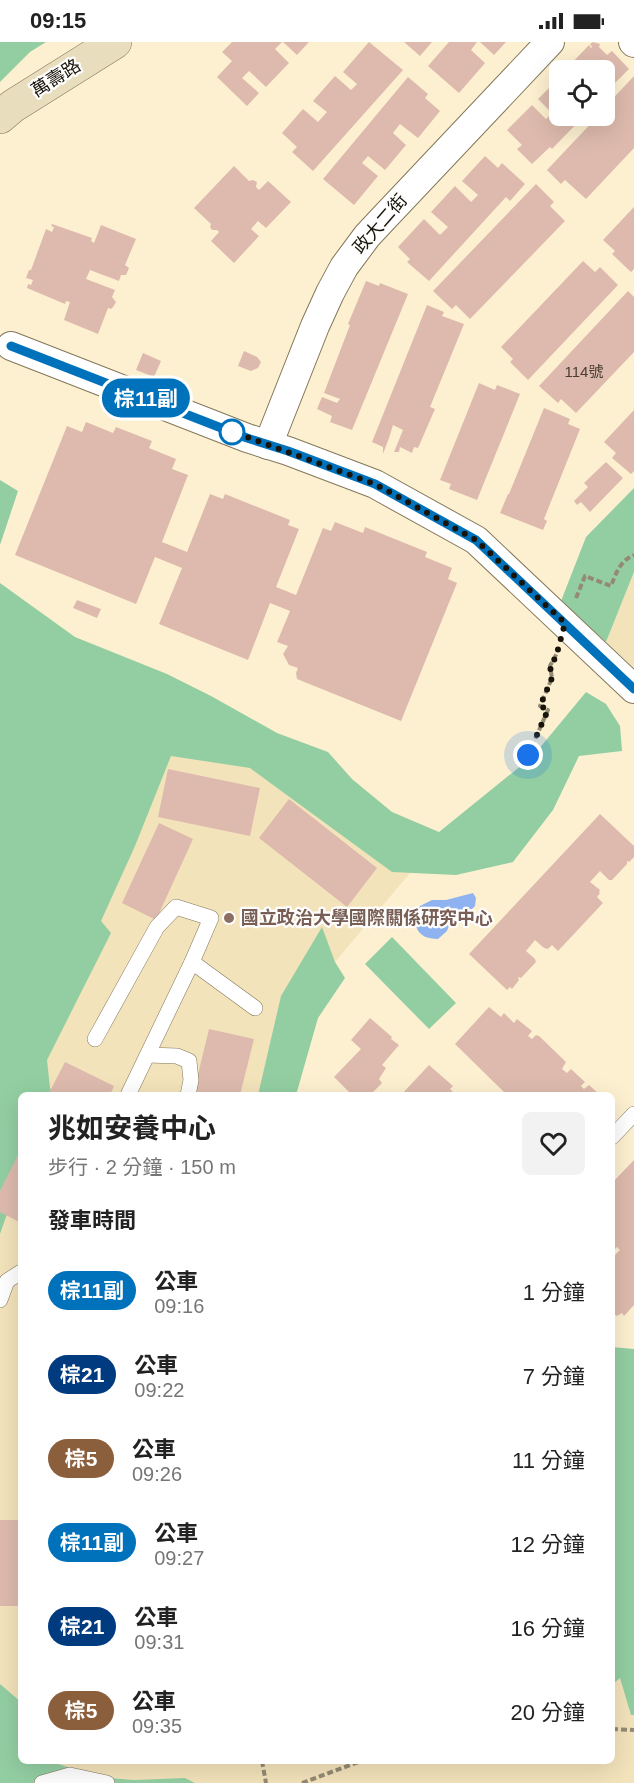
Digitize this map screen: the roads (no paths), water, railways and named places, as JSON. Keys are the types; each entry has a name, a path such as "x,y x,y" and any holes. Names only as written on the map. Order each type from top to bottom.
{"street":[{"name":"萬壽路","path":"0,117 13,106 115,42"},
{"name":"政大二街","path":"268,445 315,326 344,267 381,221 550,42"},
{"path":"11,346 375,484 476,540 634,689"}],"lane":[{"path":"95,1039 157,927 176,907 211,918 130,1092"},
{"path":"192,962 255,1008"},
{"path":"148,1055 177,1056 189,1061 191,1080 189,1092"},
{"path":"615,1134 634,1114"},
{"path":"0,1300 7,1281 18,1274"},
{"path":"42,1783 70,1775 107,1783"}],"water":[{"path":"473,893 476,898 475,906 472,909 457,911 447,931 438,939 425,936 417,929 416,919 420,906 432,900 446,900"}],"place":[{"name":"國立政治大學國際關係研究中心","path":"229,918"}]}
